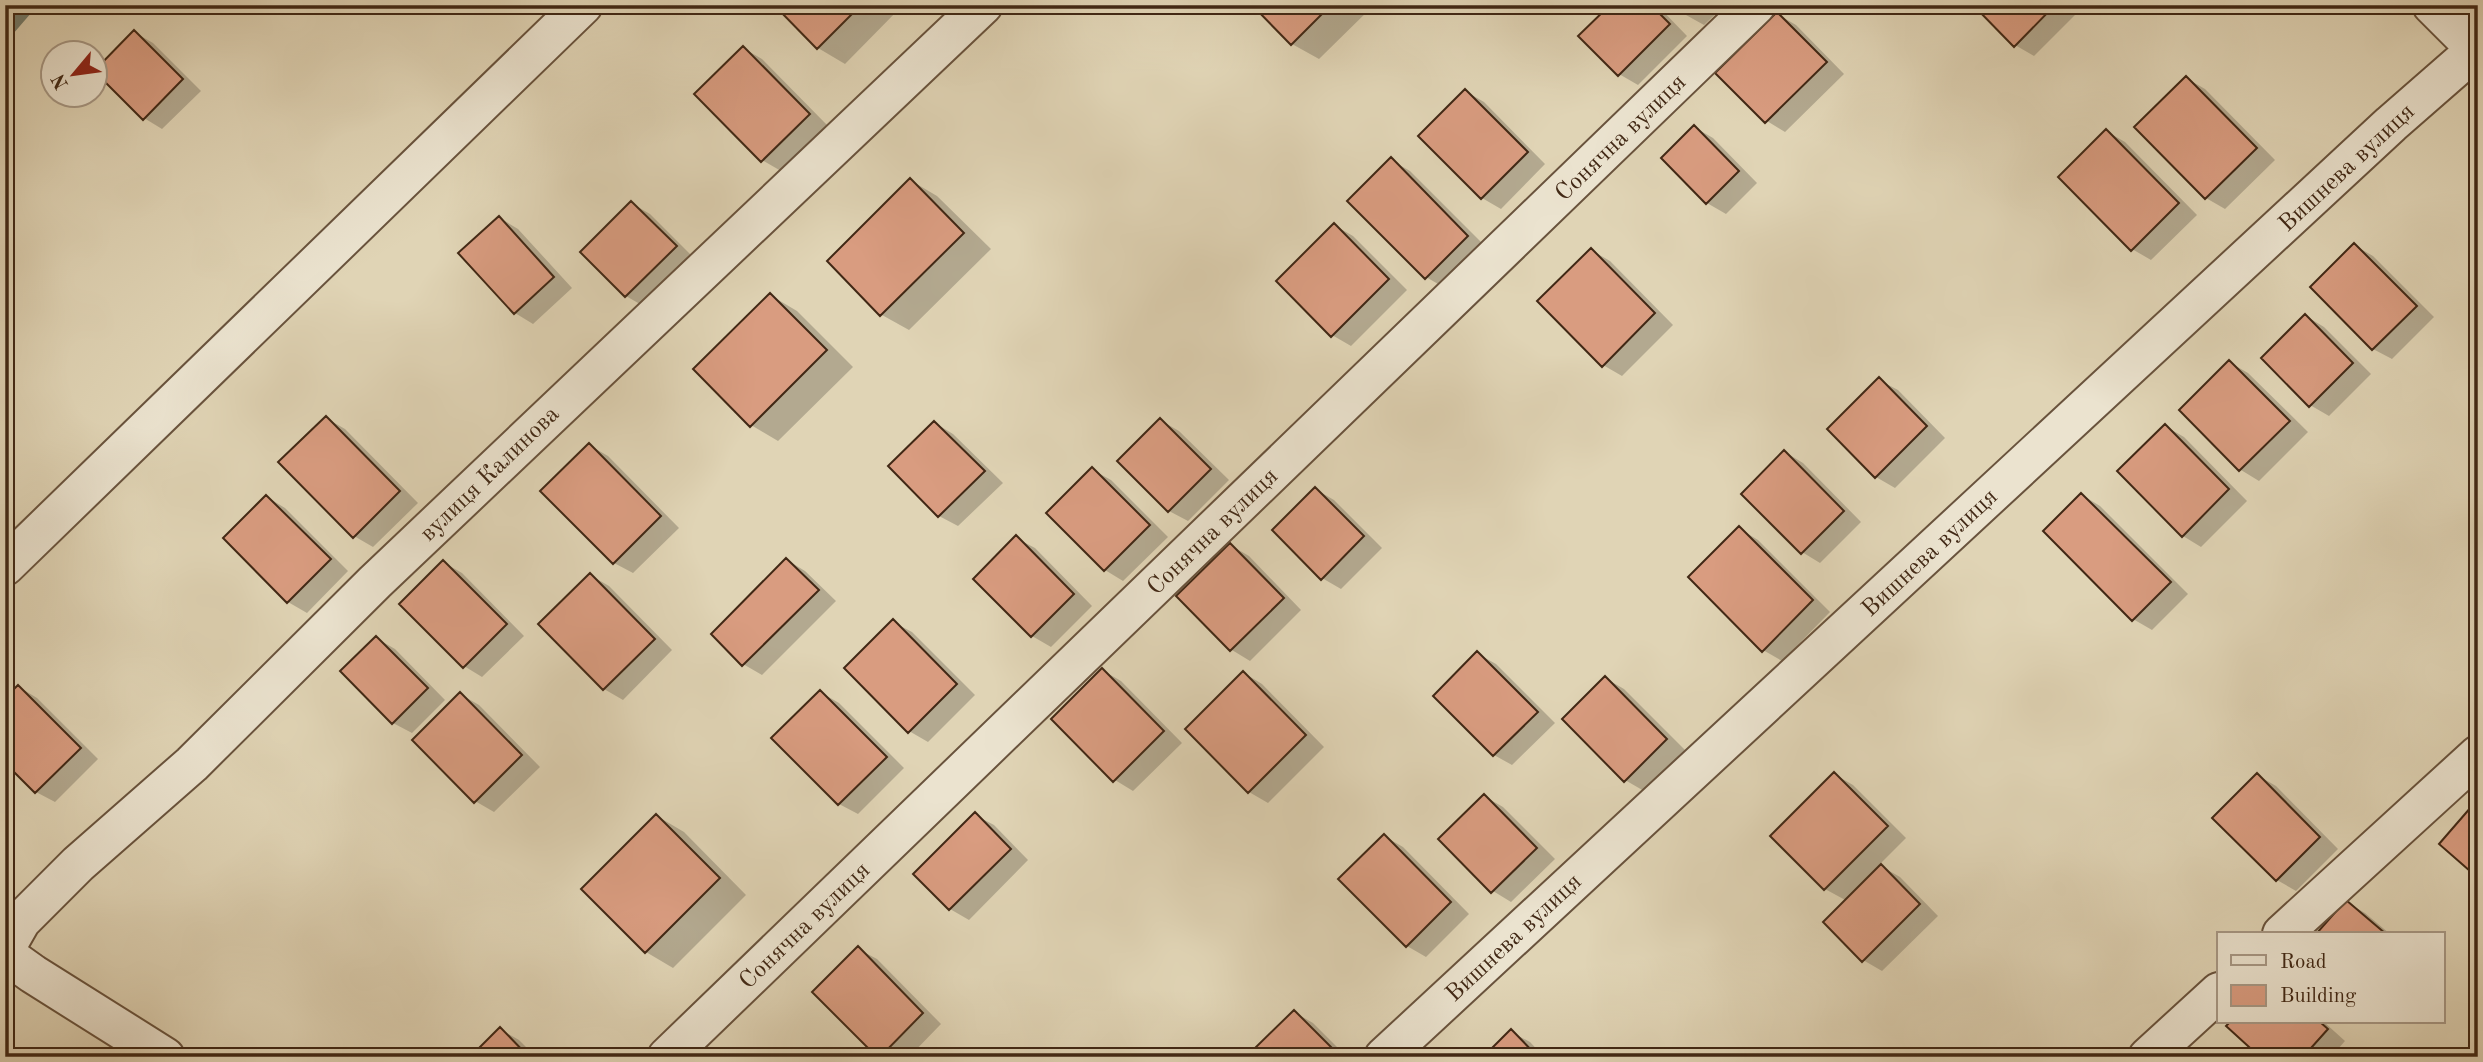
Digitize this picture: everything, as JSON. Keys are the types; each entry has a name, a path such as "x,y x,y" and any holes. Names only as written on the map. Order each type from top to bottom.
{"street":[{"path":"5,566 583,5"},
{"name":"вулиця Калинова","path":"5,949 20,921 78,864 192,764 375,582 982,5"},
{"name":"Сонячна вулиця","path":"667,1057 1756,5"},
{"path":"2432,5 2477,50"},
{"name":"Вишнева вулиця","path":"1384,1057 2391,124 2477,50"},
{"path":"2284,932 2478,755"},
{"path":"5,954 165,1057"},
{"path":"2148,1057 2217,994"}],"building":[{"path":"774,5 861,5 817,49"},
{"path":"1252,5 1331,5 1291,45"},
{"path":"1610,5 1651,5 1670,24 1618,76 1578,36"},
{"path":"1973,5 2055,5 2014,47"},
{"path":"1777,12 1827,62 1765,123 1715,73"},
{"path":"134,30 183,79 143,120 108,85 108,57"},
{"path":"743,46 810,114 761,162 694,94"},
{"path":"2186,76 2257,148 2205,199 2134,127"},
{"path":"1465,89 1528,152 1481,199 1418,136"},
{"path":"1694,125 1739,171 1706,204 1661,158"},
{"path":"2106,129 2179,203 2131,251 2058,177"},
{"path":"1391,157 1468,236 1425,279 1347,201"},
{"path":"910,178 964,233 880,316 827,261"},
{"path":"631,201 677,246 625,297 580,252"},
{"path":"499,216 554,277 514,314 458,253"},
{"path":"1334,223 1389,279 1331,337 1276,281"},
{"path":"2354,243 2417,306 2372,350 2310,287"},
{"path":"1591,248 1655,313 1602,367 1537,301"},
{"path":"770,293 827,350 750,427 693,369"},
{"path":"2305,314 2353,363 2309,407 2261,358"},
{"path":"2229,360 2290,421 2239,471 2179,410"},
{"path":"1879,377 1927,426 1875,478 1827,429"},
{"path":"326,416 400,491 353,538 278,462"},
{"path":"1160,418 1211,469 1168,512 1117,461"},
{"path":"934,421 985,471 938,517 888,466"},
{"path":"2165,424 2229,489 2182,537 2117,471"},
{"path":"589,443 661,516 613,564 540,491"},
{"path":"1784,450 1844,511 1801,554 1741,494"},
{"path":"1092,467 1150,525 1104,571 1046,513"},
{"path":"1315,487 1364,536 1321,580 1272,530"},
{"path":"2081,493 2171,582 2132,621 2043,531"},
{"path":"266,495 331,559 287,603 223,538"},
{"path":"1739,526 1813,600 1762,652 1688,577"},
{"path":"1016,535 1074,594 1031,637 973,579"},
{"path":"1230,543 1284,598 1230,651 1176,596"},
{"path":"786,558 819,590 742,666 711,634"},
{"path":"443,560 507,624 463,668 399,604"},
{"path":"590,573 655,639 603,690 538,624"},
{"path":"893,619 957,684 908,733 844,668"},
{"path":"376,636 428,688 392,724 340,671"},
{"path":"1477,651 1538,712 1493,756 1433,696"},
{"path":"1102,668 1164,731 1113,782 1051,719"},
{"path":"1243,671 1306,735 1248,793 1185,729"},
{"path":"1605,676 1667,739 1624,782 1562,719"},
{"path":"18,685 81,748 35,793 5,763 5,698"},
{"path":"820,690 887,757 838,805 771,738"},
{"path":"460,692 522,755 474,803 412,740"},
{"path":"1834,772 1888,826 1824,890 1770,836"},
{"path":"2257,773 2320,837 2276,881 2212,818"},
{"path":"1484,794 1537,848 1491,893 1438,839"},
{"path":"2478,799 2478,878 2439,844"},
{"path":"975,812 1011,849 949,910 913,874"},
{"path":"656,814 720,878 645,953 581,889"},
{"path":"1384,834 1451,902 1406,947 1338,879"},
{"path":"1881,864 1920,904 1862,962 1823,922"},
{"path":"2346,900 2384,932 2318,932"},
{"path":"858,946 923,1013 880,1057 812,992"},
{"path":"1294,1010 1339,1055 1337,1057 1260,1057 1253,1050"},
{"path":"2322,1024 2328,1029 2303,1057 2260,1057 2226,1026"},
{"path":"500,1027 529,1057 470,1057"},
{"path":"1511,1029 1538,1057 1483,1057"}],"waterway":[{"path":"5,34 30,5"}]}
